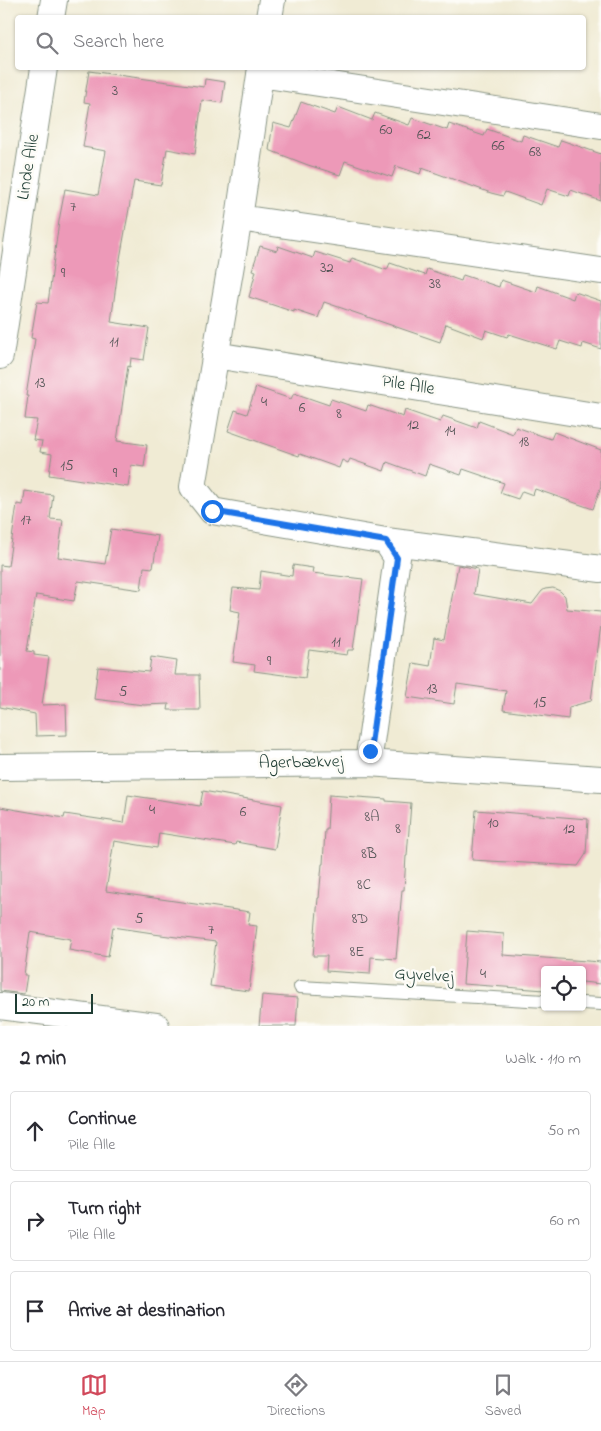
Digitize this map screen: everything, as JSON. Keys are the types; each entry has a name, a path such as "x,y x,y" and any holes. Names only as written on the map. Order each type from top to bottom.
{"street":[{"path":"52,15 54,0"},
{"path":"270,15 272,0"},
{"name":"Linde Alle","path":"0,356 44,70"},
{"path":"601,126 261,71 239,218 193,487 212,511 386,541 601,569"},
{"path":"239,218 601,271"},
{"name":"Pile Alle","path":"215,354 601,417"},
{"path":"368,763 397,558 386,541"},
{"name":"Agerbækvej","path":"0,767 368,763 601,779"},
{"path":"0,1006 156,1026"}],"lane":[{"name":"Gyvelvej","path":"300,987 541,1001"},
{"path":"586,1003 601,1004"}],"building":[{"path":"89,71 204,87 205,79 225,82 222,103 202,100 195,154 167,149 161,185 134,181 111,322 149,328 144,360 131,358 130,367 128,366 117,441 147,445 144,467 131,465 128,487 49,475 52,454 40,452 42,441 33,440 37,420 25,419 28,396 26,396 35,339 31,338 37,302 48,303 65,189 98,195 106,151 83,147 90,103 84,102"},
{"path":"301,102 335,114 338,107 372,120 375,113 409,125 412,118 447,130 449,124 484,136 487,129 521,141 523,135 558,147 561,140 601,154 601,201 571,190 569,196 547,189 541,205 505,192 503,196 491,193 422,168 420,174 396,166 392,177 345,161 340,175 269,150 273,123 291,128"},
{"path":"260,246 277,251 278,246 313,258 315,252 350,263 352,258 387,270 390,263 425,275 427,269 461,281 463,275 499,287 501,280 536,292 538,286 573,299 575,292 601,301 601,349 583,343 582,348 560,341 557,349 509,334 507,337 486,330 483,338 446,324 440,342 324,302 318,318 294,310 294,312 249,297 256,271 252,270"},
{"path":"256,387 291,399 294,393 329,405 331,399 366,411 368,405 403,417 405,410 440,422 443,416 477,428 479,421 513,434 516,427 551,439 554,432 601,450 601,486 593,509 535,489 533,495 522,491 518,499 500,493 504,483 463,469 461,475 429,464 425,476 387,462 384,471 350,459 348,463 342,460 339,468 228,431 235,410 247,414"},
{"path":"25,491 53,495 50,519 63,520 58,557 105,564 111,529 158,536 153,568 144,567 141,590 78,581 74,601 36,595 27,651 34,652 34,655 49,657 42,705 66,704 67,735 36,736 35,714 0,707 0,565 8,566 17,504 23,505"},
{"path":"293,565 313,568 312,573 363,579 353,650 348,650 347,655 309,650 305,678 254,671 255,665 233,662 240,612 230,610 233,588 259,590 261,571 292,576"},
{"path":"458,565 478,569 474,594 532,604 542,591 553,588 565,596 567,609 601,612 591,701 569,707 568,719 503,710 506,691 457,684 454,704 407,697 413,663 430,666 434,638 444,640"},
{"path":"151,657 177,661 175,675 199,675 200,710 168,710 169,704 144,705 94,699 98,667 149,672"},
{"path":"203,791 282,805 275,849 236,842 235,845 159,833 157,848 114,841 106,891 250,912 248,925 257,926 249,991 210,986 216,942 113,927 108,957 69,950 71,939 30,932 24,975 27,975 24,994 0,991 0,807 64,818 65,814 124,823 128,795 200,806"},
{"path":"329,795 386,799 386,801 411,803 396,959 371,957 370,974 326,971 327,956 313,956"},
{"path":"476,810 588,819 586,854 578,866 472,860"},
{"path":"467,931 504,934 503,955 601,962 601,984 586,982 586,966 541,966 541,990 463,984"},
{"path":"262,995 298,998 296,1026 259,1026"}],"route":[{"path":"212,511 386,541 397,558 370,751"}]}
